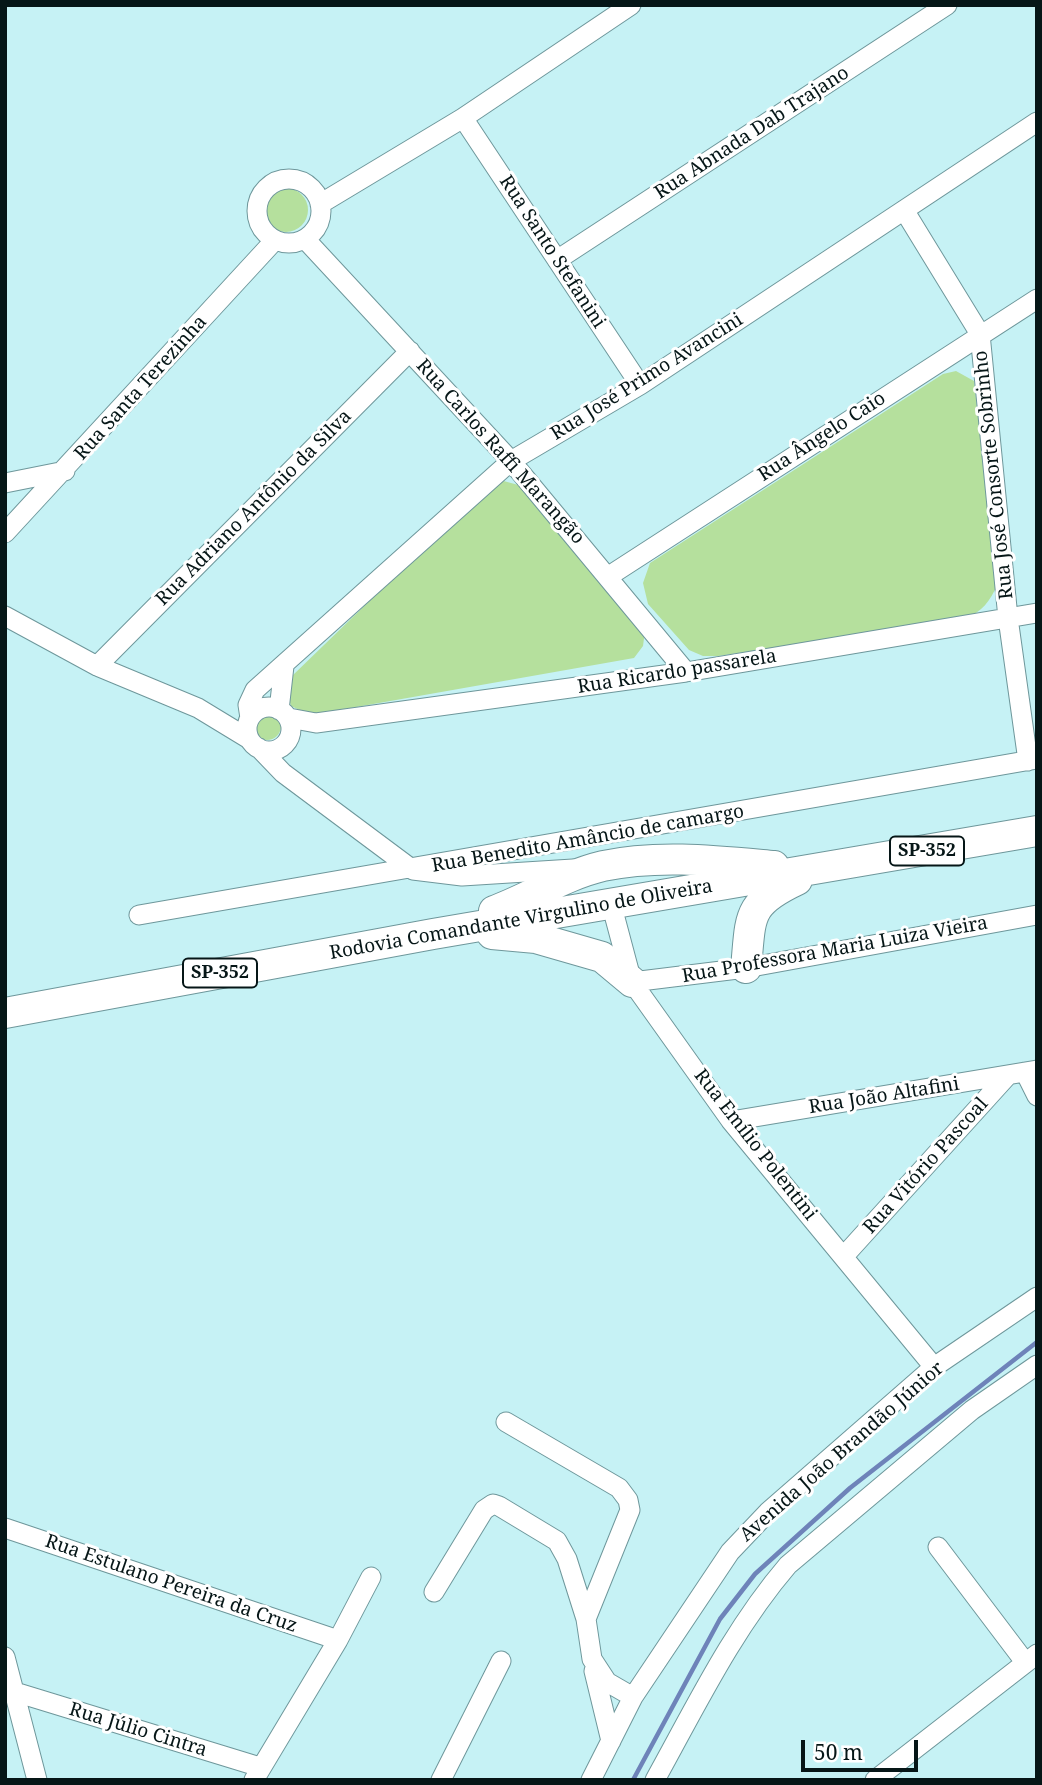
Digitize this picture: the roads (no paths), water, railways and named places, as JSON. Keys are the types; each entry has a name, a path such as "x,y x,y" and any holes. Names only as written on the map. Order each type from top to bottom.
{"highway":[{"name":"Rodovia Comandante Virgulino de Oliveira","path":"6,1013 433,934 1037,831"},
{"path":"433,934 602,867 634,861 730,862 817,870"},
{"path":"602,867 611,903"},
{"path":"746,968 751,914 769,893 817,870"},
{"path":"433,934 507,934 536,938 602,957 632,982"}],"street":[{"path":"320,204 463,118 631,5"},
{"name":"Rua Abnada Dab Trajano","path":"557,260 947,5"},
{"name":"Rua Santo Stefanini","path":"463,118 640,385"},
{"name":"Rua José Primo Avancini","path":"252,731 250,697 511,461 640,385 1037,122"},
{"path":"288,179 299,181 316,194 320,204 318,224 305,239 295,243 275,240 260,225 257,204 268,186 288,179"},
{"name":"Rua José Consorte Sobrinho","path":"904,210 980,334 1008,618 1032,760"},
{"name":"Rua Carlos Raffi Marangão","path":"305,239 511,461 686,672"},
{"name":"Rua Santa Terezinha","path":"5,533 65,471 275,240"},
{"name":"Rua Ângelo Caio","path":"609,576 1037,299"},
{"name":"Rua Adriano Antônio da Silva","path":"97,666 410,351"},
{"path":"5,483 65,471"},
{"name":"Rua Ricardo passarela","path":"284,714 316,723 686,672 1037,612"},
{"path":"5,616 97,666 198,708 222,708 274,751 288,741"},
{"path":"284,666 284,714 288,741 305,788"},
{"path":"252,731 266,707 284,714"},
{"name":"Rua Ricardo passarela","path":"288,741 316,723"},
{"path":"252,731 277,768 413,870 462,876 602,867"},
{"name":"Rua Benedito Amâncio de camargo","path":"139,915 413,870 1032,760"},
{"name":"Rua Emílio Polentini","path":"611,903 632,982 731,1121 934,1367"},
{"name":"Rua Professora Maria Luiza Vieira","path":"632,982 746,968 1037,915"},
{"path":"1023,1072 1037,1096"},
{"name":"Rua João Altafini","path":"731,1121 1023,1072"},
{"name":"Rua Vitório Pascoal","path":"844,1256 1023,1072"},
{"name":"Avenida João Brandão Júnior","path":"591,1780 633,1697 730,1552 768,1512 934,1367 1037,1297"},
{"path":"655,1780 731,1642 766,1590 788,1565 972,1410 1037,1365"},
{"path":"506,1422 619,1488 628,1500 630,1510 586,1619"},
{"path":"434,1592 484,1510 493,1504 557,1541 567,1559 586,1619 592,1659 611,1741"},
{"name":"Rua Estulano Pereira da Cruz","path":"5,1528 338,1640"},
{"path":"875,1780 1031,1658 939,1547"},
{"path":"257,1773 338,1640 371,1577"},
{"path":"5,1657 37,1780"},
{"path":"592,1659 607,1682 633,1697"},
{"path":"441,1780 501,1661"},
{"name":"Rua Júlio Cintra","path":"15,1692 257,1773"}],"waterway":[{"path":"633,1780 720,1619 755,1574 850,1488 1037,1342"}]}
